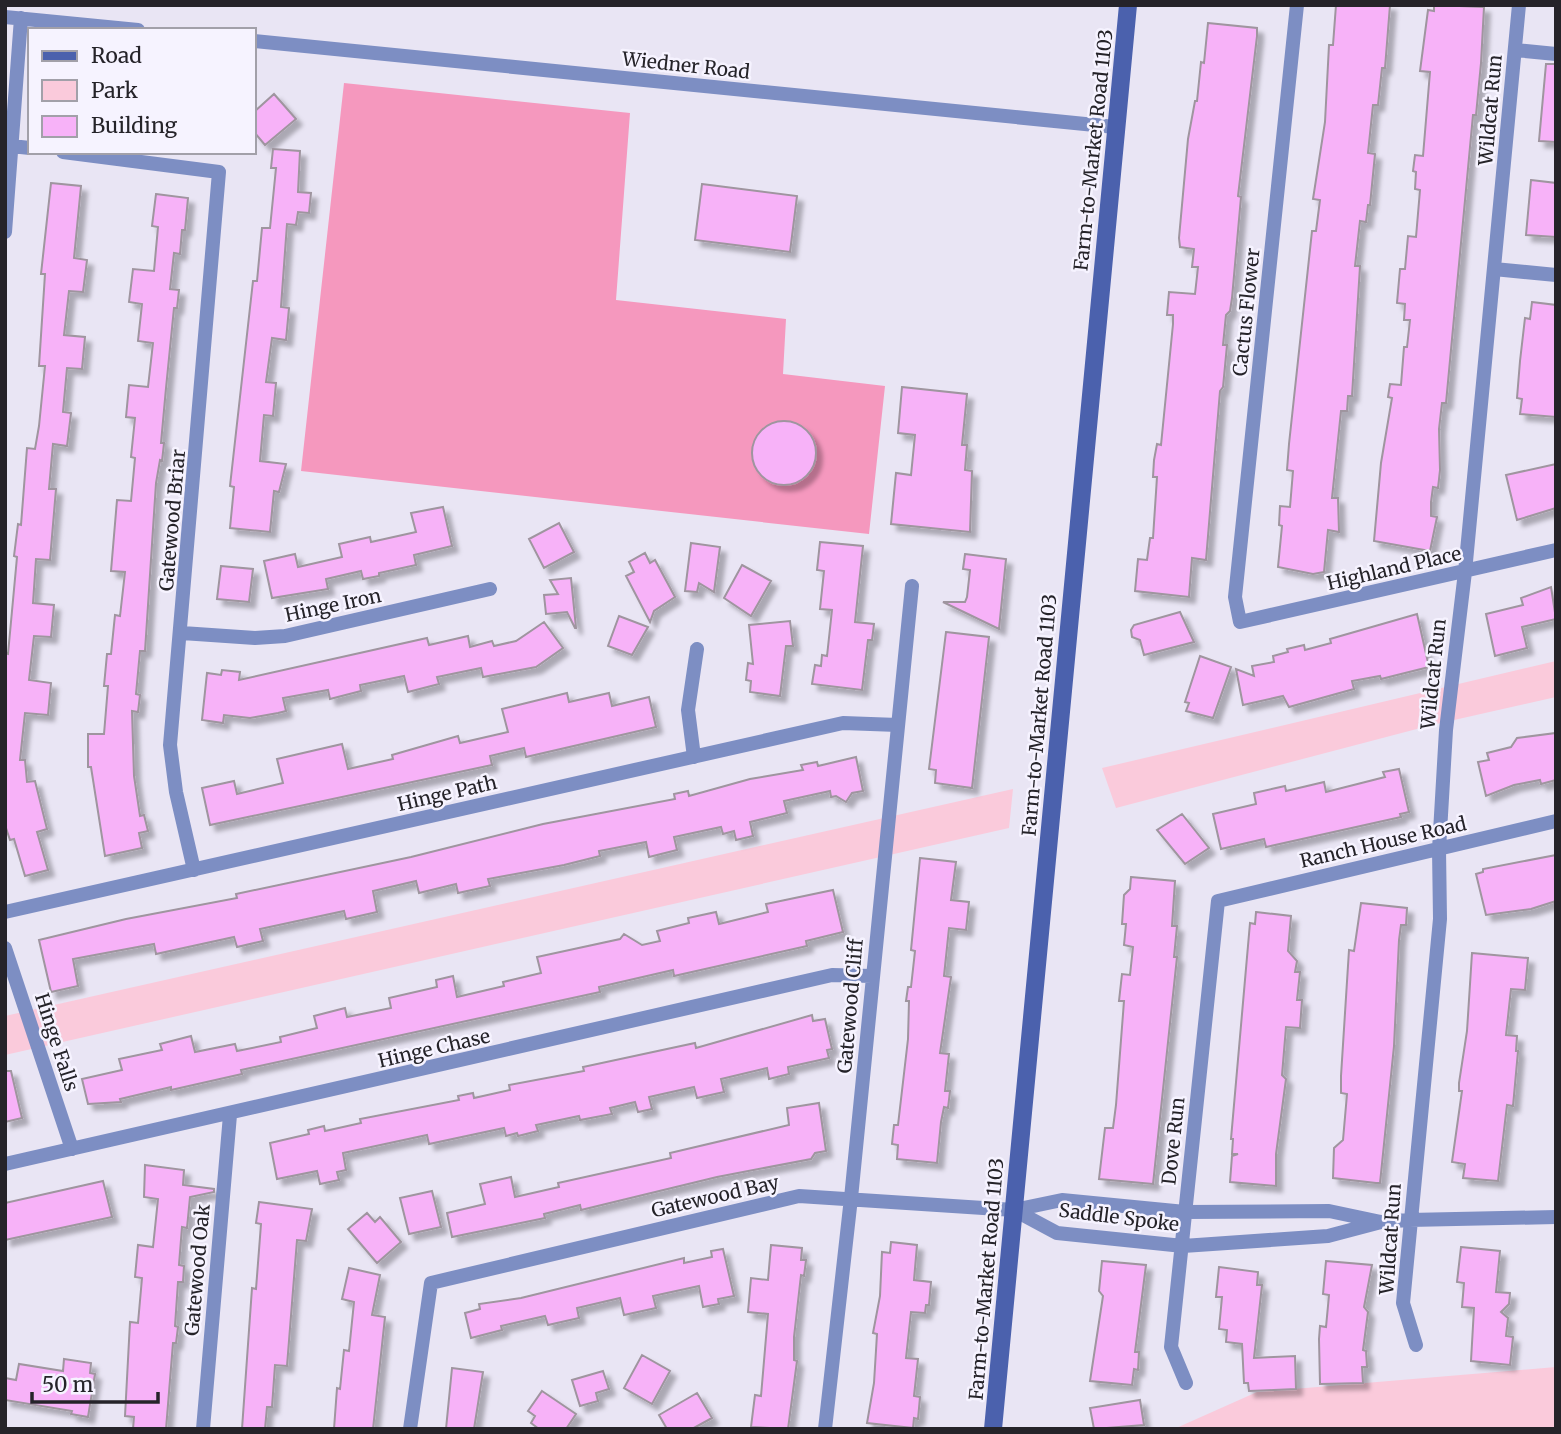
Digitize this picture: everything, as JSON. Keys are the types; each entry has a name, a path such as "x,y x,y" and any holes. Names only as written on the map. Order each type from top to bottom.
{"main road":[{"name":"Farm-to-Market Road 1103","path":"993,1429 1128,5"}],"street":[{"name":"Cactus Flower","path":"1240,622 1235,597 1297,5"},
{"name":"Wildcat Run","path":"1416,1345 1403,1303 1440,919 1439,849 1446,730 1465,572 1519,5"},
{"path":"5,16 118,28"},
{"path":"5,232 21,18"},
{"name":"Wiedner Road","path":"256,41 1115,127"},
{"path":"1515,50 1556,54"},
{"path":"11,146 28,148"},
{"name":"Gatewood Briar","path":"79,154 219,172 182,633 170,746 176,792 194,870"},
{"path":"1494,268 1556,275"},
{"name":"Highland Place","path":"1240,622 1556,550"},
{"name":"Gatewood Cliff","path":"825,1429 851,1198 912,586"},
{"name":"Hinge Iron","path":"182,633 255,638 285,636 490,589"},
{"path":"694,757 688,710 697,649"},
{"name":"Hinge Path","path":"5,912 843,723 898,724"},
{"name":"Ranch House Road","path":"1218,901 1556,821"},
{"name":"Dove Run","path":"1186,1383 1171,1347 1218,901"},
{"name":"Hinge Falls","path":"5,947 72,1149"},
{"name":"Hinge Chase","path":"5,1164 230,1115 832,975 872,976"},
{"name":"Gatewood Oak","path":"203,1429 230,1115"},
{"name":"Gatewood Bay","path":"410,1429 430,1283 799,1196 1014,1210"},
{"name":"Saddle Spoke","path":"1014,1210 1062,1200 1185,1212 1329,1211 1381,1222"},
{"name":"Saddle Spoke","path":"1014,1210 1057,1233 1183,1245 1328,1236 1381,1222 1556,1217"}],"green space":[{"path":"1556,661 1556,697 1432,725 1116,808 1102,768"},
{"path":"1013,789 1009,828 5,1055 5,1016"},
{"path":"1556,1367 1556,1429 1174,1429 1257,1392"}],"shaded area":[{"path":"344,83 630,113 616,300 786,319 783,374 885,386 869,534 301,471"}],"building":[{"path":"1336,5 1390,5 1385,68 1382,68 1378,105 1373,105 1368,153 1375,154 1370,205 1366,222 1360,221 1355,266 1360,266 1352,396 1348,396 1347,411 1341,411 1332,498 1338,498 1339,532 1328,530 1324,572 1313,574 1278,567 1282,526 1279,525 1280,506 1290,507 1293,471 1287,470 1289,444 1312,231 1316,231 1320,200 1313,199 1325,122 1329,45 1333,45"},
{"path":"1434,5 1484,7 1481,63 1476,115 1473,115 1446,403 1442,403 1439,429 1440,470 1438,488 1433,487 1431,502 1431,516 1437,517 1430,551 1374,541 1381,463 1392,398 1388,397 1390,384 1401,385 1404,347 1407,347 1410,320 1404,320 1405,304 1397,303 1400,269 1405,269 1408,236 1416,237 1420,190 1415,189 1416,172 1413,171 1415,155 1423,156 1430,72 1420,71 1428,10 1434,11"},
{"path":"1208,23 1257,28 1257,36 1238,196 1241,197 1232,298 1230,311 1226,315 1223,345 1227,345 1223,387 1220,391 1206,560 1192,558 1189,597 1135,591 1138,559 1147,560 1150,538 1153,538 1157,477 1153,477 1154,460 1157,444 1161,445 1173,324 1173,315 1167,315 1169,292 1195,294 1198,267 1192,267 1194,249 1180,247 1179,238 1188,139 1197,101 1201,62 1204,63"},
{"path":"1546,64 1556,64 1556,142 1539,141"},
{"path":"274,94 296,119 265,145 256,134 256,110"},
{"path":"273,149 300,151 298,192 311,193 309,213 298,212 296,225 287,224 281,307 289,308 286,340 272,338 266,382 276,383 273,416 264,415 260,461 286,464 279,492 274,491 270,532 230,528 234,487 230,486 253,281 257,281 262,228 270,228 276,168 271,168"},
{"path":"1531,180 1556,183 1556,237 1526,235"},
{"path":"51,183 81,186 74,258 87,260 83,292 69,291 64,335 85,337 82,369 67,368 63,412 71,413 67,446 53,444 49,489 56,489 50,560 36,559 33,603 54,605 51,637 34,636 29,680 51,683 48,715 25,713 20,760 25,760 27,782 35,781 47,829 37,832 48,870 25,876 14,839 10,840 5,825 5,653 8,654 17,557 14,556 18,524 21,525 27,448 35,449 45,366 39,366 45,274 41,274"},
{"path":"702,184 797,196 790,252 695,240"},
{"path":"156,194 188,198 185,230 182,230 180,254 174,253 170,289 179,290 177,308 174,308 166,388 162,461 160,460 156,483 145,651 140,651 136,694 140,695 138,712 132,711 134,776 140,816 144,815 148,831 139,833 142,848 105,856 91,767 88,767 88,734 104,734 108,686 104,686 107,654 111,654 115,615 120,616 125,572 111,571 117,500 131,501 135,458 131,457 135,418 126,417 129,385 148,387 153,343 138,341 142,304 129,302 133,269 154,271 158,227 152,226"},
{"path":"1532,302 1556,305 1556,417 1520,414 1522,399 1517,398 1520,361 1525,318 1530,319"},
{"path":"902,387 967,394 962,445 967,445 965,470 972,471 970,532 891,524 896,473 911,475 915,435 898,433"},
{"path":"778,421 790,421 807,430 814,441 814,465 807,476 790,485 778,485 766,480 757,471 752,459 752,447 757,435 766,426"},
{"path":"1556,464 1556,508 1517,520 1506,475"},
{"path":"443,507 452,546 414,555 416,565 379,573 379,576 363,579 361,571 326,579 328,589 272,598 264,561 295,554 298,567 342,557 339,544 370,537 371,542 416,532 411,513"},
{"path":"559,523 574,552 544,568 529,539"},
{"path":"820,542 863,546 855,622 874,624 872,640 868,640 862,690 812,684 815,665 821,666 822,655 827,656 832,610 820,609 824,571 817,570"},
{"path":"691,543 720,547 714,592 699,583 697,592 685,591"},
{"path":"645,553 650,563 655,560 675,597 654,611 650,622 626,576 634,572 629,562"},
{"path":"965,554 1006,559 999,629 943,602 965,602 970,570 963,569"},
{"path":"742,565 771,581 751,616 724,598"},
{"path":"221,566 253,569 249,602 217,599"},
{"path":"571,578 576,628 567,612 546,614 544,595 558,594 550,580"},
{"path":"1551,587 1556,619 1522,627 1527,648 1495,656 1486,614 1523,605 1521,598"},
{"path":"1180,612 1194,642 1144,655 1140,640 1132,637 1131,630 1134,625"},
{"path":"1417,614 1429,667 1381,679 1380,676 1352,681 1354,689 1289,707 1283,696 1243,705 1236,669 1254,676 1252,666 1274,662 1273,656 1288,652 1287,649 1304,645 1305,650 1331,643 1330,639"},
{"path":"619,616 648,627 632,655 608,646"},
{"path":"790,621 793,646 786,646 780,696 750,692 751,681 746,680 748,663 753,664 749,625"},
{"path":"544,622 563,648 536,667 483,677 481,668 437,677 439,684 408,692 404,676 360,685 361,691 330,699 328,690 283,698 286,711 278,713 250,718 224,715 223,723 202,720 207,673 221,675 222,670 240,672 239,680 427,638 429,645 468,636 470,647 492,641 494,646 516,641"},
{"path":"946,632 989,637 972,788 935,783 936,770 929,769"},
{"path":"1200,656 1231,667 1213,718 1186,711 1189,703 1185,702"},
{"path":"567,693 569,702 609,693 612,706 649,697 656,727 526,757 524,748 490,756 492,765 210,825 202,788 234,781 237,794 283,783 277,759 342,744 348,769 393,759 392,755 458,736 460,743 508,732 502,709"},
{"path":"1556,733 1556,780 1541,784 1540,780 1514,785 1486,796 1478,762 1489,760 1487,753 1511,747 1517,738"},
{"path":"856,757 863,791 852,793 846,802 836,796 831,797 830,791 784,801 787,813 750,822 753,836 736,840 734,831 723,834 721,827 674,837 677,850 649,857 646,842 599,851 600,856 488,879 490,886 458,893 456,884 419,893 416,881 373,891 377,912 346,919 344,911 260,929 263,941 237,947 234,937 156,954 154,944 73,959 78,986 51,992 39,940 126,919 237,898 236,894 411,857 543,824 675,799 674,794 688,791 689,796 750,779 803,770 801,765 817,762 818,766"},
{"path":"1399,769 1409,812 1400,814 1401,817 1266,847 1264,839 1221,849 1213,814 1256,804 1254,793 1285,786 1286,791 1324,782 1326,792 1385,777 1383,772"},
{"path":"1182,814 1209,848 1185,864 1157,830"},
{"path":"1556,855 1556,901 1531,909 1486,915 1476,874 1483,872 1483,869"},
{"path":"920,858 956,862 951,900 969,902 966,930 949,928 944,976 951,977 940,1053 949,1054 945,1091 950,1091 948,1108 944,1107 941,1122 937,1163 897,1159 898,1145 892,1144 894,1125 898,1125 908,1039 909,1001 906,1001 908,987 911,987 915,951 911,950"},
{"path":"1131,877 1175,881 1172,926 1177,926 1174,957 1177,957 1153,1184 1099,1179 1105,1128 1113,1128 1116,1105 1124,1001 1119,1001 1122,974 1130,975 1133,947 1124,945 1126,924 1122,924 1124,895 1130,889"},
{"path":"833,890 843,932 806,941 807,946 674,976 673,970 599,987 600,992 241,1070 242,1074 171,1090 171,1087 120,1099 121,1102 88,1104 82,1079 122,1070 119,1059 162,1050 160,1044 191,1036 195,1052 235,1044 237,1051 281,1042 280,1037 317,1028 314,1016 345,1008 347,1017 391,1008 389,998 437,987 436,980 453,976 457,997 504,986 503,982 541,973 537,957 620,939 624,934 642,945 660,941 657,931 689,923 688,918 716,912 719,924 768,912 766,904"},
{"path":"1361,903 1407,908 1406,925 1401,925 1399,940 1394,1046 1380,1183 1333,1178 1334,1148 1343,1140 1347,1094 1341,1093 1341,1076 1349,950 1354,951"},
{"path":"1256,912 1291,916 1288,951 1297,961 1295,972 1300,972 1297,1000 1302,1000 1300,1028 1286,1027 1282,1075 1286,1079 1276,1154 1276,1186 1230,1182 1232,1156 1238,1154 1232,1154 1231,1139 1250,923 1255,924"},
{"path":"1472,953 1528,958 1525,990 1511,989 1506,1035 1517,1036 1518,1051 1513,1106 1507,1105 1498,1181 1463,1178 1465,1164 1452,1162 1462,1091 1459,1091 1459,1083 1467,1031"},
{"path":"812,1015 813,1021 825,1019 832,1049 827,1050 829,1058 788,1067 789,1074 769,1079 767,1068 721,1079 724,1092 697,1098 694,1087 649,1097 652,1109 638,1112 635,1102 610,1108 612,1114 580,1120 579,1116 536,1125 538,1131 518,1136 517,1133 506,1136 504,1128 429,1144 427,1135 343,1153 346,1170 337,1172 339,1180 320,1184 317,1171 277,1179 270,1143 309,1134 308,1130 324,1126 325,1131 361,1123 360,1119 459,1100 458,1096 473,1093 474,1098 510,1090 509,1085 584,1071 583,1067 695,1043 696,1048"},
{"path":"5,1071 11,1071 22,1118 5,1122"},
{"path":"819,1103 826,1151 815,1153 811,1159 717,1177 581,1210 580,1205 544,1214 545,1218 452,1237 447,1213 485,1204 480,1184 511,1177 515,1197 559,1187 558,1183 671,1158 670,1153 789,1125 787,1108"},
{"path":"145,1165 184,1170 183,1185 214,1189 214,1192 190,1197 187,1228 182,1227 179,1265 184,1266 183,1282 178,1282 175,1326 178,1327 176,1343 173,1343 166,1429 133,1429 134,1417 125,1416 130,1322 138,1323 142,1278 135,1277 138,1245 153,1247 158,1199 144,1197"},
{"path":"103,1181 112,1217 5,1240 5,1203"},
{"path":"432,1191 441,1227 409,1234 400,1198"},
{"path":"259,1202 312,1209 306,1241 297,1240 287,1366 275,1365 272,1407 267,1407 265,1429 242,1429 252,1288 256,1289 261,1224 256,1223"},
{"path":"367,1213 375,1222 380,1217 401,1242 377,1263 348,1229"},
{"path":"891,1242 917,1245 914,1280 931,1282 929,1305 926,1305 925,1313 911,1312 906,1358 918,1359 914,1396 920,1397 918,1419 914,1418 913,1428 867,1423 874,1383 877,1334 873,1333 880,1296 882,1252 890,1253"},
{"path":"771,1245 802,1248 801,1260 806,1260 804,1276 801,1275 794,1337 794,1360 797,1361 788,1429 751,1427 755,1395 761,1396 768,1314 748,1312 751,1278 768,1280"},
{"path":"1461,1247 1500,1251 1496,1292 1510,1293 1509,1304 1501,1312 1508,1318 1506,1336 1513,1337 1510,1365 1471,1361 1474,1308 1462,1307 1464,1283 1457,1282"},
{"path":"723,1249 734,1296 718,1299 719,1304 703,1307 699,1286 653,1296 656,1308 624,1315 620,1298 577,1308 579,1318 548,1325 545,1316 501,1326 502,1330 471,1338 465,1313 480,1309 479,1304 521,1298 684,1258 684,1263 712,1257 711,1251"},
{"path":"1102,1261 1146,1265 1135,1352 1139,1352 1138,1370 1134,1369 1132,1385 1090,1381 1103,1296 1099,1291"},
{"path":"1326,1261 1372,1265 1364,1307 1368,1312 1363,1350 1366,1351 1367,1367 1362,1367 1363,1383 1320,1384 1320,1326 1326,1327 1329,1295 1323,1294"},
{"path":"1219,1267 1258,1272 1257,1285 1262,1285 1254,1358 1295,1356 1296,1389 1249,1391 1248,1383 1244,1383 1242,1344 1226,1342 1227,1330 1219,1329 1222,1297 1216,1297"},
{"path":"349,1268 380,1275 372,1315 385,1317 373,1429 334,1429 337,1388 340,1389 344,1350 349,1351 354,1302 342,1299"},
{"path":"642,1355 670,1371 652,1404 624,1388"},
{"path":"64,1359 91,1363 90,1373 95,1374 88,1417 71,1414 72,1411 5,1400 5,1378 16,1380 19,1364 63,1371"},
{"path":"452,1368 483,1372 474,1429 446,1429"},
{"path":"603,1371 609,1389 596,1393 598,1401 580,1406 572,1380"},
{"path":"542,1391 576,1414 566,1429 539,1429 531,1423 535,1416 528,1411"},
{"path":"697,1393 712,1418 692,1429 667,1429 659,1415"},
{"path":"1140,1400 1144,1425 1094,1429 1090,1408"}]}
